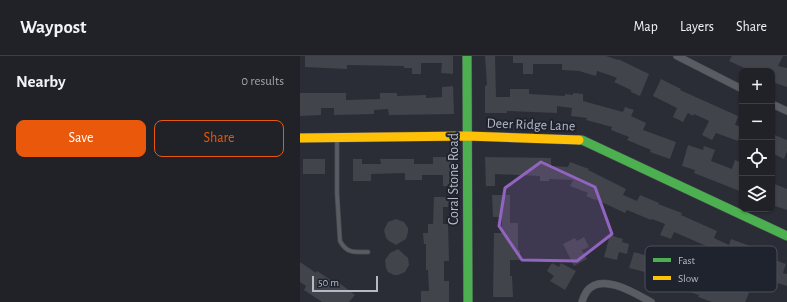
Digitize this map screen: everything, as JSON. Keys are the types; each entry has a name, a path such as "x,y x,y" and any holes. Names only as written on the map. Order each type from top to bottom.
{"street":[{"name":"Coral Stone Road","path":"467,56 468,302"},
{"path":"677,56 739,87"},
{"path":"775,105 787,111"},
{"name":"Deer Ridge Lane","path":"300,138 467,136 582,140 787,236"},
{"path":"582,302 591,287 606,283 617,286 652,302"}],"lane":[{"path":"337,138 337,193 340,242 343,248 350,251 368,252"}],"highlighted area":[{"path":"541,162 595,187 612,234 577,261 522,260 499,226 505,188"}],"building":[{"path":"305,56 453,56 453,74 441,73 442,63 421,63 421,74 412,74 412,68 404,68 404,66 347,65 347,69 305,67"},
{"path":"485,56 495,56 496,97 510,97 510,89 529,89 529,94 565,96 565,94 573,95 573,93 583,94 583,101 623,112 625,107 634,110 631,116 646,123 643,130 676,142 670,159 650,152 651,150 627,140 629,137 611,130 612,127 586,120 587,118 571,116 572,108 557,106 557,113 507,111 507,113 485,113 485,86 487,85"},
{"path":"513,56 606,56 618,59 649,74 640,96 614,82 617,78 597,71 596,76 579,71 562,70 562,64 533,64 533,74 523,74 523,63 513,63"},
{"path":"732,56 783,56 778,66 787,68 787,87 775,83 775,68 744,68 729,61"},
{"path":"661,79 681,89 680,90 738,116 735,125 739,126 738,141 716,133 712,140 702,135 709,121 694,114 693,116 688,113 683,122 673,117 677,108 653,96"},
{"path":"453,86 454,114 389,115 388,109 374,110 374,114 334,115 334,108 321,108 321,115 300,116 300,93 346,93 346,100 380,99 380,93 397,93 397,96 426,95 426,98 442,97 442,87"},
{"path":"775,135 787,140 787,151 784,159 775,154"},
{"path":"688,145 703,150 704,146 715,150 711,161 732,169 735,160 739,162 739,191 694,173 695,170 682,166"},
{"path":"433,157 454,157 454,186 443,186 443,175 422,175 422,180 405,180 405,173 371,174 371,181 353,181 353,159 362,159 362,164 381,164 380,159 414,159 414,164 433,164"},
{"path":"485,157 551,158 551,166 568,167 570,162 589,169 588,170 626,189 623,195 637,201 640,195 682,213 681,215 717,231 714,238 729,245 731,239 750,246 706,246 674,232 671,239 660,235 665,224 627,210 625,213 586,196 588,193 570,186 573,180 549,179 549,181 540,181 540,176 495,174 495,186 486,186"},
{"path":"303,159 325,159 325,174 303,174"},
{"path":"775,184 787,189 787,210 775,206"},
{"path":"492,195 510,195 510,223 518,223 518,250 520,250 520,260 510,260 510,276 512,276 513,297 493,297 494,233 502,233 502,217 493,217"},
{"path":"434,197 449,197 448,207 443,207 443,224 448,224 449,261 444,261 444,281 449,281 449,302 421,302 421,291 429,291 428,270 426,270 426,244 424,244 423,233 428,233 428,224 433,224"},
{"path":"396,219 404,222 408,228 408,232 406,239 396,245 386,238 384,230 388,222"},
{"path":"610,235 623,239 622,242 629,244 627,254 619,252 617,260 604,257"},
{"path":"584,237 589,247 582,250 587,259 574,266 563,244 575,238 577,241"},
{"path":"398,249 408,258 409,265 405,272 394,275 388,272 385,260 390,253"},
{"path":"634,252 645,255 645,272 629,268"},
{"path":"777,261 786,264 783,273 787,274 787,286 777,283"},
{"path":"300,262 316,273 317,271 337,284 338,282 355,295 349,302 322,302 304,290 306,286 300,282"},
{"path":"552,263 559,267 561,263 576,271 565,290 550,281 554,276 547,271"},
{"path":"689,292 749,293 745,302 712,302 698,297 699,295"}],"traffic: fast":[{"path":"467,56 468,302"},
{"path":"579,140 582,140 787,236"}],"traffic: slow":[{"path":"300,138 467,136 579,140"}]}
